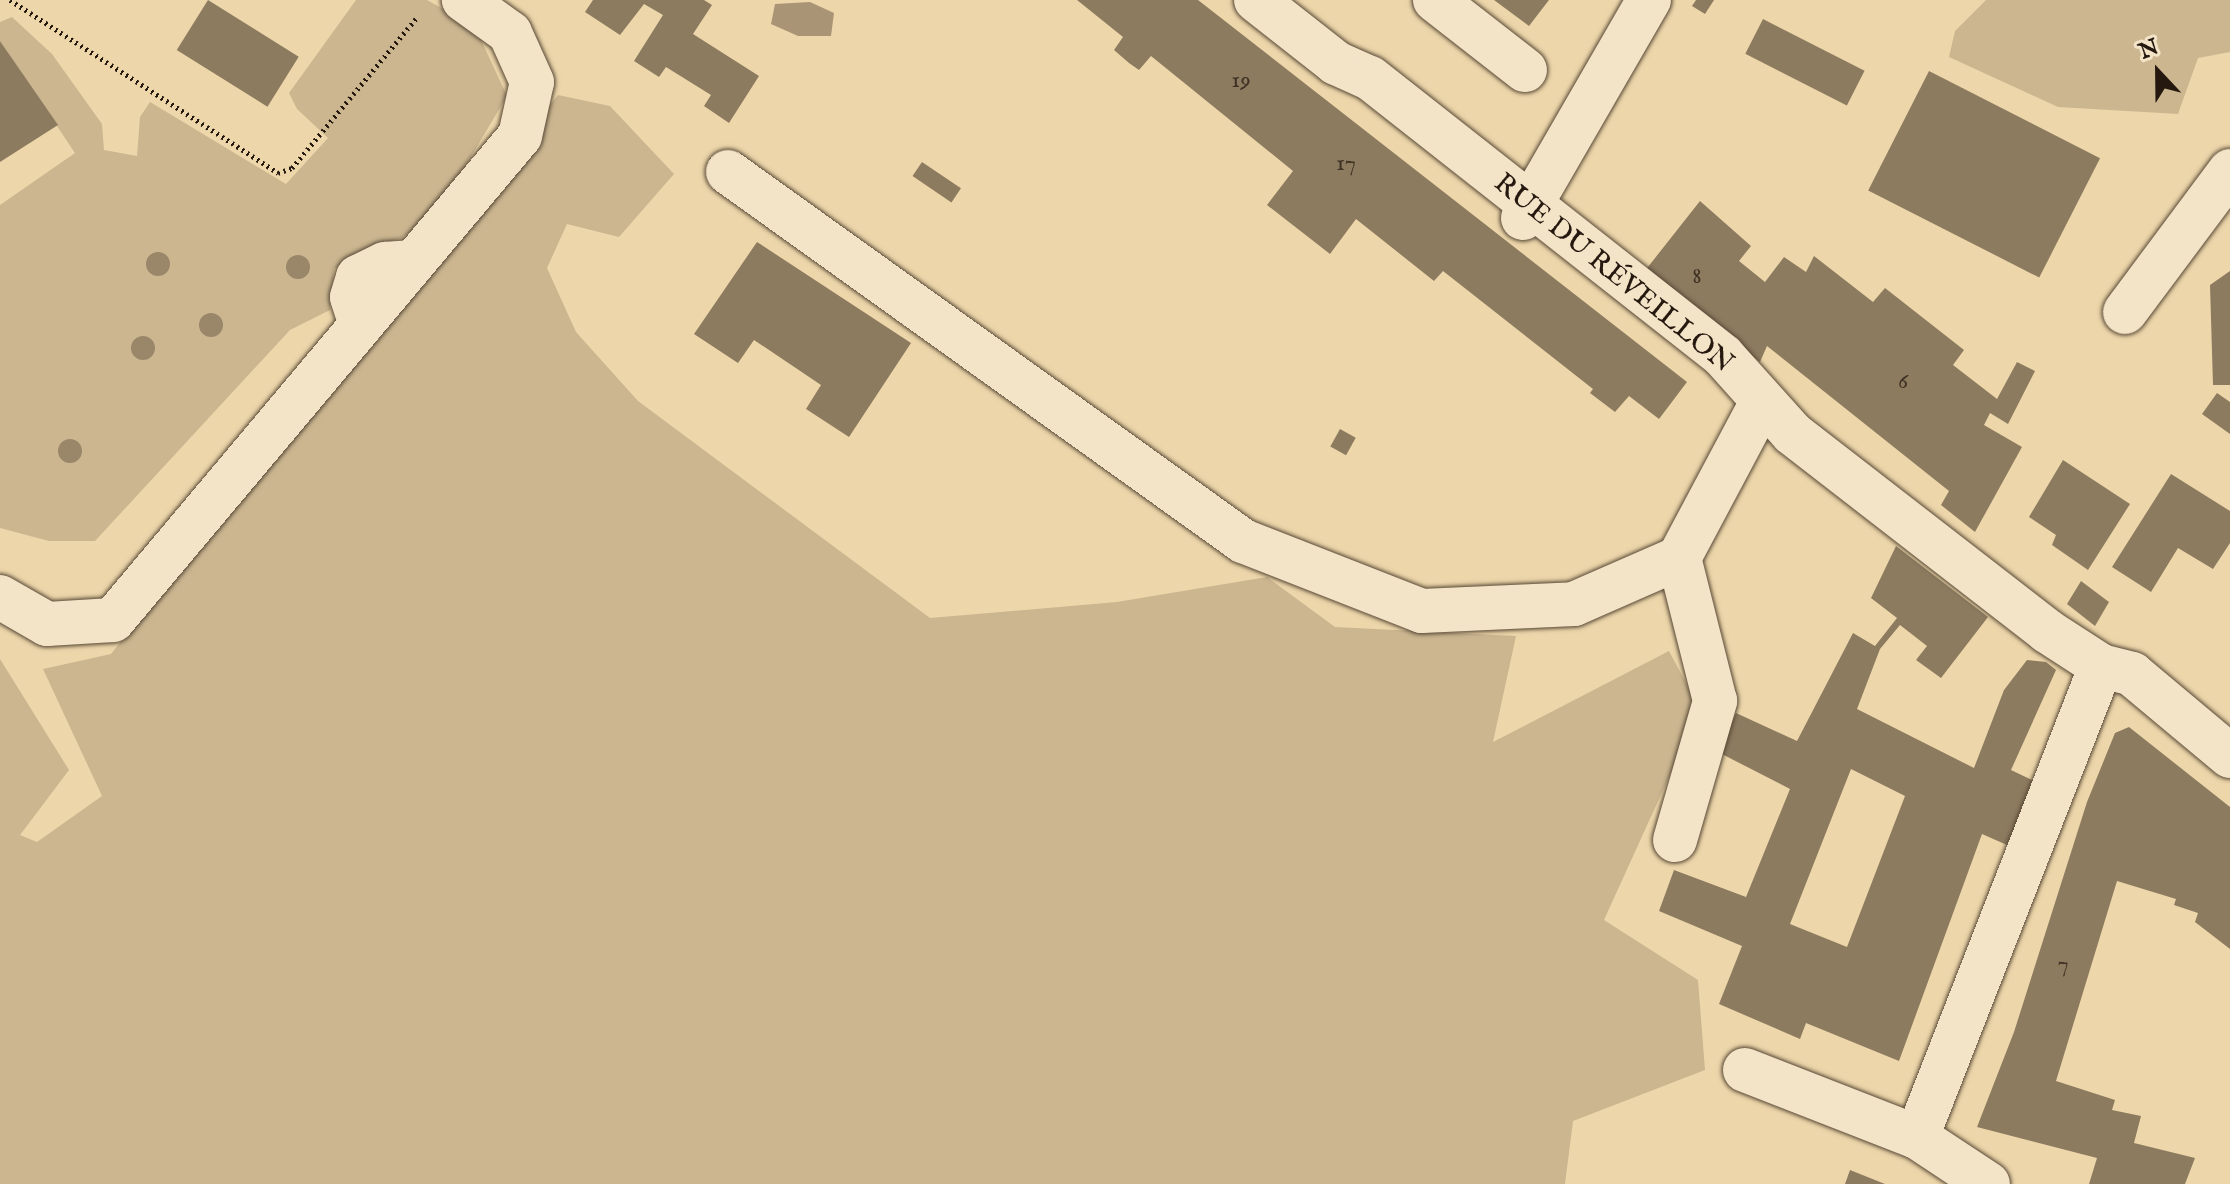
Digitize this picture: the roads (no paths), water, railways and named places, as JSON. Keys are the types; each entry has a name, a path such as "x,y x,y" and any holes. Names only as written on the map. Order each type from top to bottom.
{"street":[{"path":"0,597 47,624 113,620 520,136 532,82 510,33 464,0"},
{"name":"RUE DU RÉVEILLON","path":"1256,0 1336,63 1370,78 1527,213 1723,356 1792,433 2047,631 2101,666 2132,674 2230,756"},
{"path":"1435,0 1525,70"},
{"path":"1527,213 1649,0"},
{"path":"2125,312 2230,171"},
{"path":"728,172 1243,541 1422,611 1574,604 1679,558 1762,402"},
{"path":"1675,840 1715,701 1679,558"},
{"path":"1917,1137 2101,666"},
{"path":"1745,1070 1917,1137 1988,1184"}]}
